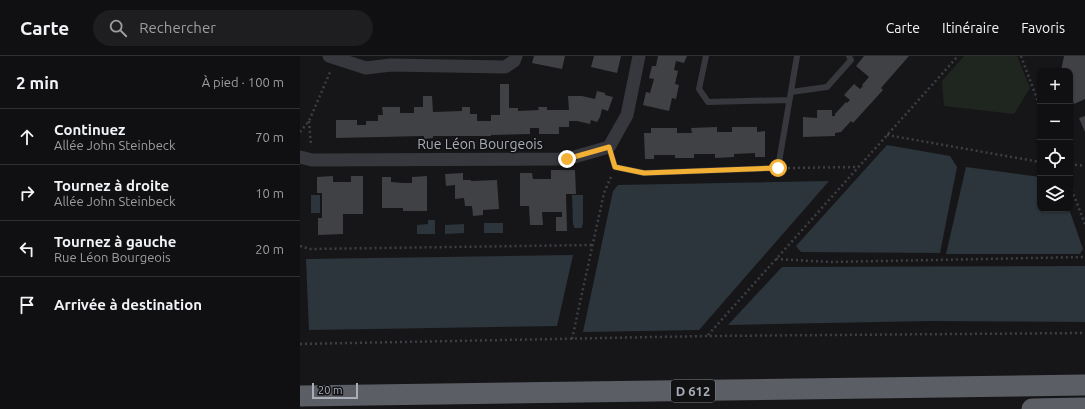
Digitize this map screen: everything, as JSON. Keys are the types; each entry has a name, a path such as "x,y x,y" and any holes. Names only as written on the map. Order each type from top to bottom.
{"highway":[{"name":"D 612","path":"300,396 1085,384"},
{"path":"1032,409 1085,408"}],"street":[{"path":"332,58 366,68 392,61 505,67 514,60 516,56"},
{"path":"609,147 627,115 639,56"},
{"name":"Rue Léon Bourgeois","path":"306,159 567,159 609,147"}],"lane":[{"path":"706,56 699,89 708,102 789,100"},
{"path":"609,147 615,167 644,173 778,168 797,56"},
{"path":"791,92 827,87 851,60 849,56"}],"path":[{"path":"707,336 958,56"},
{"path":"1021,56 1039,104"},
{"path":"306,159 309,121 332,58"},
{"path":"300,132 309,121"},
{"path":"887,135 1037,161"},
{"path":"1073,164 1085,166"},
{"path":"572,339 604,193 615,167"},
{"path":"778,168 858,167"},
{"path":"1073,193 1085,224"},
{"path":"300,246 310,249 592,245"},
{"path":"775,260 831,262 1085,257"},
{"path":"300,344 707,336 1085,333"}],"shaded area":[{"path":"964,56 1017,56 1030,88 1014,114 944,106 942,81"},
{"path":"887,145 950,156 957,167 940,253 801,252 796,246"},
{"path":"966,167 1037,177 1037,212 1070,212 1083,249 1080,254 946,254"},
{"path":"829,181 699,330 583,332 613,191 618,185"},
{"path":"311,195 320,195 320,213 311,213"},
{"path":"572,195 583,195 582,228 574,228 573,225"},
{"path":"428,220 435,220 435,234 417,234 417,225 428,224"},
{"path":"484,223 503,223 503,233 484,233"},
{"path":"464,224 464,233 445,234 445,225"},
{"path":"573,255 557,326 309,330 306,259"},
{"path":"1085,266 1085,322 929,321 728,325 782,267"}],"building":[{"path":"534,56 565,56 562,69 532,63"},
{"path":"594,56 621,56 617,73 591,67"},
{"path":"658,56 687,56 684,63 676,61 674,70 678,71 675,84 679,85 676,99 672,98 669,111 643,105 646,92 650,93 654,79 649,78 652,66 656,66"},
{"path":"864,56 909,56 881,88 883,90 853,123 851,121 841,132 835,133 835,136 803,137 803,117 817,118 817,110 832,110 832,116 835,116 835,114 846,102 847,103 850,100 844,95 854,84 860,89 863,86 862,85 869,77 856,66"},
{"path":"1064,56 1085,56 1085,99 1074,104 1073,68 1062,68"},
{"path":"500,84 509,84 509,108 518,108 518,111 539,110 538,107 547,107 547,110 569,110 568,96 582,96 595,99 597,91 613,97 608,111 602,109 597,122 591,120 590,124 569,121 569,127 559,127 559,134 539,134 539,128 530,128 530,134 433,136 433,138 424,139 424,136 336,138 336,120 357,120 357,125 366,125 366,121 378,121 378,115 383,115 382,107 400,107 400,113 414,113 414,107 423,107 423,96 432,96 433,112 462,111 462,107 470,107 470,114 477,114 477,121 491,121 491,115 500,115"},
{"path":"1085,116 1085,132 1079,118"},
{"path":"717,127 717,132 732,132 732,127 757,127 757,132 765,131 765,157 755,157 755,153 734,154 734,157 715,158 715,154 694,154 694,158 675,158 675,155 654,155 654,159 645,159 644,133 651,133 651,128 677,128 677,133 692,133 691,128"},
{"path":"551,170 575,170 576,194 566,194 567,231 556,231 556,217 562,217 562,212 542,212 543,225 530,225 529,206 520,206 520,173 532,173 533,179 551,179"},
{"path":"463,173 463,180 497,180 499,209 483,210 483,215 473,216 472,206 465,206 464,198 455,199 455,185 446,186 445,174"},
{"path":"333,176 333,182 351,182 351,176 363,176 363,214 343,214 343,234 318,235 318,218 322,218 322,193 317,193 317,177"},
{"path":"427,176 427,211 403,211 403,208 382,208 382,177 391,177 391,182 412,183 412,177"}],"route":[{"path":"567,159 609,147 615,167 644,173 778,168"}]}
